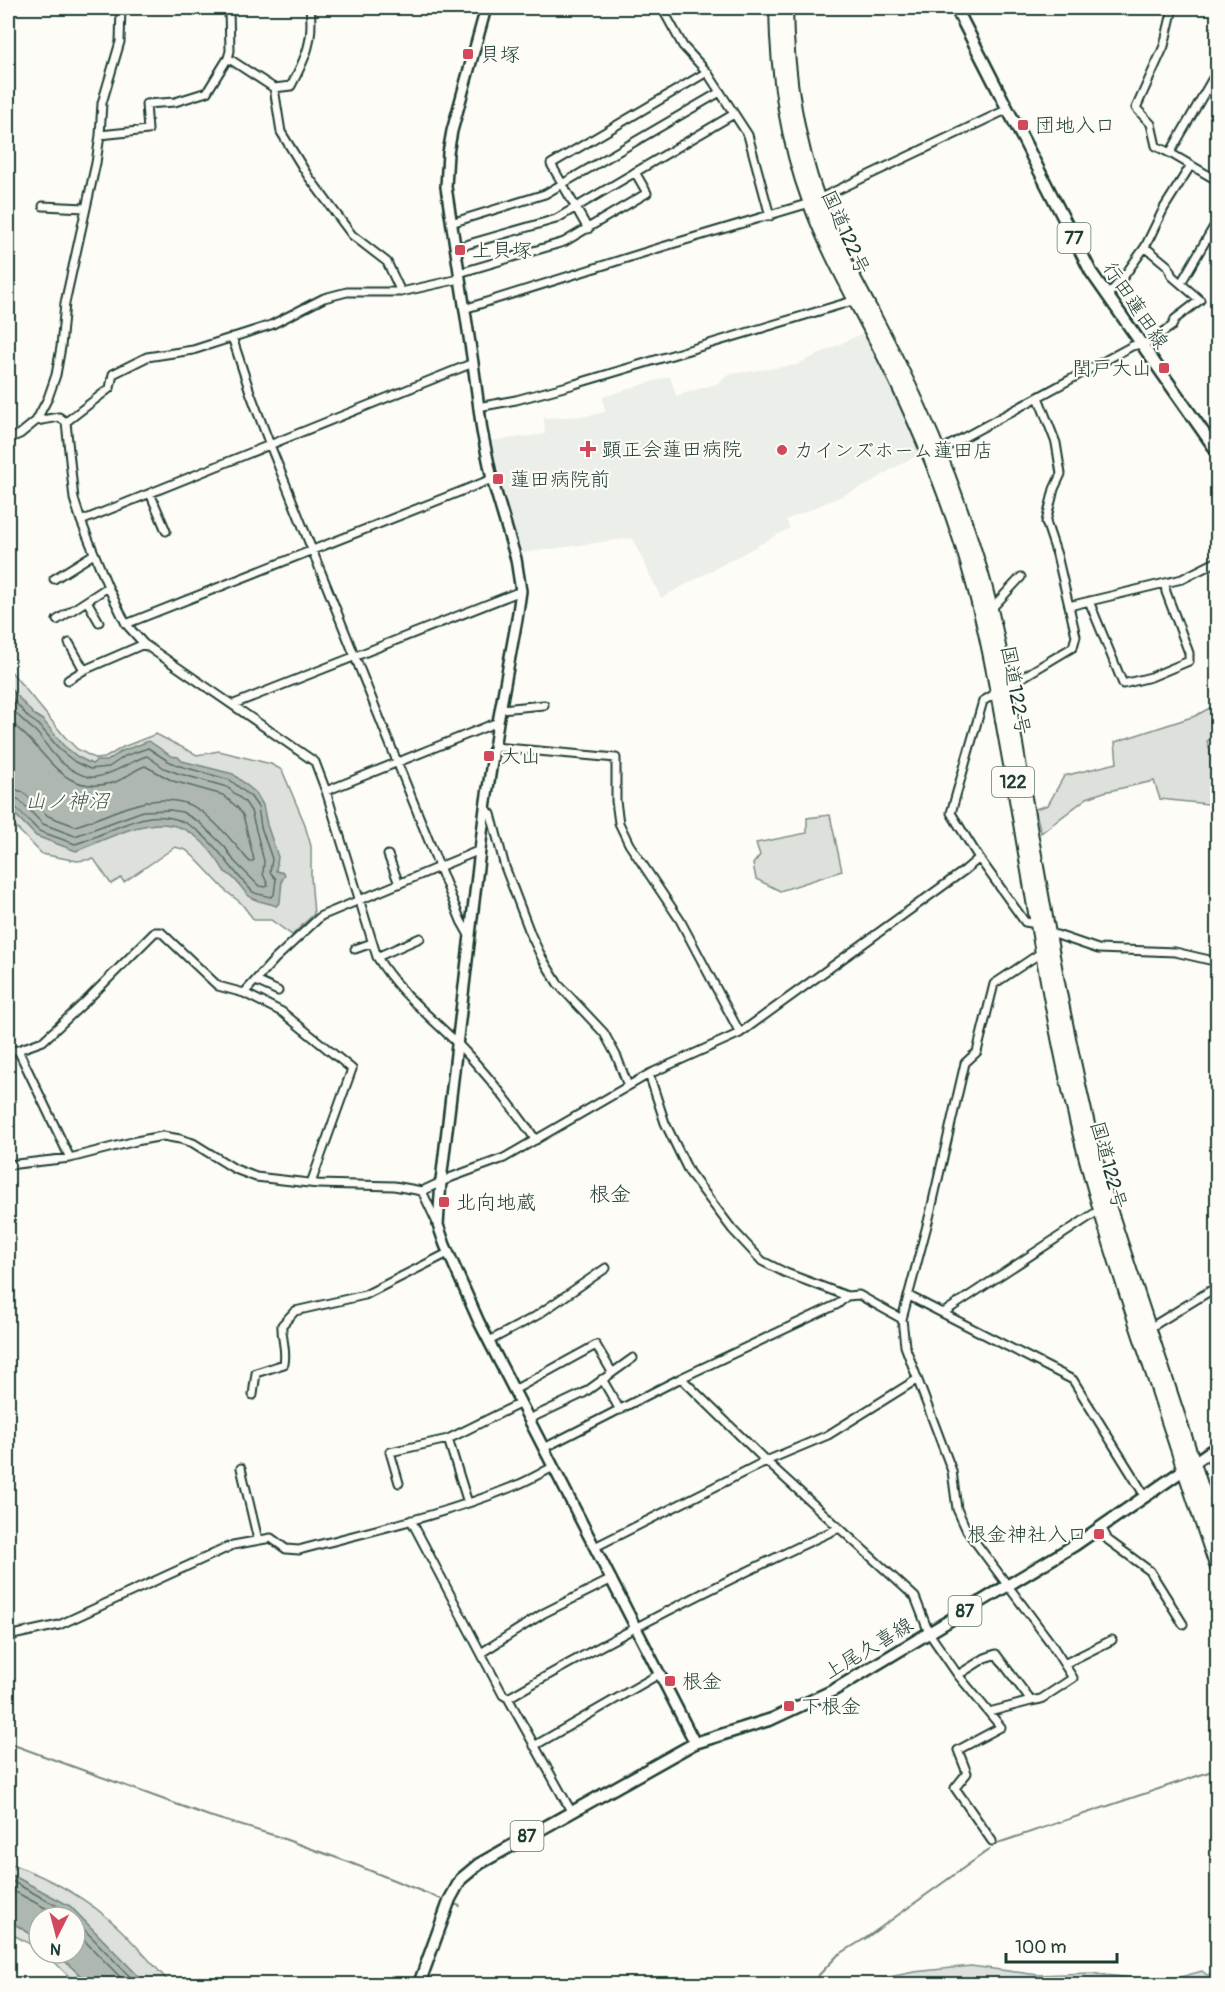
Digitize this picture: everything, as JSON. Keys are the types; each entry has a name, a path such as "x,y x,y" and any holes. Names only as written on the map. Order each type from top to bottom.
{"highway":[{"name":"国道122号","path":"776,8 776,40 783,97 792,143 832,255 934,454 968,528 991,609 1001,690 1042,931 1104,1206 1132,1314 1188,1466 1218,1536"},
{"name":"国道122号","path":"786,8 792,96 814,201 897,359 934,454 944,494 971,577 1001,690"},
{"name":"国道122号","path":"1104,1206 1148,1329 1218,1571"}],"main road":[{"name":"行田蓮田線","path":"957,8 1091,272 1218,453"},
{"name":"上尾久喜線","path":"419,1984 448,1903 461,1879 479,1864 695,1743 772,1719 813,1701 1075,1545 1218,1446"}],"street":[{"path":"8,439 20,434 36,421 48,398 56,375 62,347 64,303 100,135 102,103 120,42 122,8"},
{"path":"100,135 148,130 146,104 175,102 207,92 230,51 229,8"},
{"path":"228,58 274,88 291,86 305,59 313,30 310,8"},
{"path":"438,1225 441,1181 485,808 500,709 518,618 520,591 516,559 483,440 446,187 448,153 486,8"},
{"path":"662,8 683,46 707,72 748,135 770,216"},
{"path":"1173,8 1164,46 1136,108 1151,124 1156,146 1218,181"},
{"path":"588,229 550,164 707,72"},
{"path":"1170,153 1213,78"},
{"path":"274,88 281,132 308,176 352,235 387,262 400,292"},
{"path":"451,224 545,194 720,92"},
{"path":"464,309 814,201 1008,109"},
{"path":"455,248 556,219 734,114"},
{"path":"1107,296 1145,247 1164,208 1191,165"},
{"path":"66,422 110,388 113,375 147,357 193,350 271,325 324,298 347,292 400,292 459,276 564,242 647,193 635,172"},
{"path":"43,206 85,208"},
{"path":"1181,283 1217,222"},
{"path":"934,454 1132,345 1149,342 1172,326 1175,319 1200,300 1172,276 1168,266 1145,247"},
{"path":"478,407 516,400 575,384 856,300"},
{"path":"232,337 270,445 460,921 470,938"},
{"path":"81,521 473,363"},
{"path":"1038,397 1056,443 1061,474 1054,489 1046,522 1057,555 1076,636 1073,647 983,701 951,813 1024,922 1042,931 1098,949 1175,952 1218,962"},
{"path":"36,421 59,417 66,422 74,499 94,554 126,624 144,644 315,762 377,957 390,978 457,1044 509,1101 536,1140"},
{"path":"126,624 492,479"},
{"path":"150,493 166,531"},
{"path":"54,579 94,554"},
{"path":"1069,606 1182,579 1218,561"},
{"path":"991,609 1022,577"},
{"path":"1089,601 1123,684 1151,677 1189,661 1189,653 1165,584"},
{"path":"57,620 108,587"},
{"path":"234,705 520,591"},
{"path":"87,601 99,622"},
{"path":"69,643 84,670"},
{"path":"68,680 84,670 144,644"},
{"path":"500,709 544,705"},
{"path":"326,791 498,722"},
{"path":"494,747 616,758 616,801 619,823 629,844 680,920 740,1033"},
{"path":"485,808 491,814 505,867 542,958 558,984 604,1033 617,1057 628,1086"},
{"path":"244,993 275,959 321,916 360,902 480,850"},
{"path":"388,855 399,884"},
{"path":"8,1165 70,1158 163,1136 194,1143 235,1168 256,1177 311,1183 394,1186 422,1191 441,1181 504,1158 649,1074 740,1033 979,858"},
{"path":"8,1051 43,1041 154,932 161,932 218,986 244,993 282,1012 352,1069 311,1183"},
{"path":"377,957 420,938"},
{"path":"355,949 372,944"},
{"path":"989,1712 1041,1699 1073,1678 1050,1641 967,1531 957,1509 952,1471 905,1347 902,1319 965,1063 977,1052 994,984 1047,951"},
{"path":"256,981 278,991"},
{"path":"18,1050 70,1158"},
{"path":"649,1074 665,1123 689,1172 732,1229 762,1262 847,1296 859,1295 902,1319"},
{"path":"422,1191 489,1341 695,1743"},
{"path":"943,1313 1104,1206"},
{"path":"253,1395 256,1372 284,1364 287,1350 281,1333 282,1325 295,1311 365,1295 448,1253"},
{"path":"489,1341 536,1316 606,1268"},
{"path":"1148,1329 1218,1286"},
{"path":"543,1448 681,1378 838,1304 847,1296"},
{"path":"909,1296 1073,1380 1145,1496"},
{"path":"514,1390 596,1345 612,1372"},
{"path":"529,1419 584,1393 633,1358"},
{"path":"681,1378 766,1461 915,1597 929,1633 958,1675 1001,1727 958,1750 967,1773 954,1788 992,1841"},
{"path":"602,1379 620,1410"},
{"path":"595,1547 766,1461 828,1435 916,1380"},
{"path":"399,1483 390,1452 448,1439 520,1403"},
{"path":"448,1439 468,1503"},
{"path":"8,1636 59,1625 233,1545 271,1538 286,1549 299,1550 468,1503 513,1487 553,1467"},
{"path":"241,1468 258,1540"},
{"path":"411,1520 503,1695 508,1698 571,1811"},
{"path":"1101,1527 1108,1540 1150,1571 1183,1624"},
{"path":"508,1698 736,1576 839,1528"},
{"path":"481,1653 544,1613 612,1579"},
{"path":"1064,1664 1112,1640"},
{"path":"958,1675 985,1658 996,1654 1031,1701"},
{"path":"534,1746 661,1673"}],"shaded area":[{"path":"863,333 922,453 869,484 786,520 790,528 661,598 632,538 523,553 506,505 489,441 545,434 544,418 587,416 605,412 603,397 670,376 676,396 722,382 722,379 731,374 796,365"},
{"name":"山ノ神沼","path":"8,668 65,737 77,749 96,759 105,758 123,747 156,734 197,755 219,751 271,764 282,770 304,822 311,846 314,914 292,935 271,920 254,920 241,903 227,892 194,857 186,850 175,847 124,882 121,878 111,884 94,859 77,861 42,854 8,819"},
{"path":"1217,704 1217,737 1207,741 1217,772 1217,805 1160,799 1154,781 1087,798 1041,833 1035,809 1048,805 1064,776 1117,763 1115,742 1195,716"},
{"path":"830,815 842,871 780,891 756,879 753,864 760,855 756,843 807,833 807,818"},
{"path":"8,1863 53,1882 95,1908 120,1929 171,1984 146,1984 87,1923 87,1905 68,1905 8,1873"},
{"path":"8,1920 27,1932 27,1942 8,1932"},
{"path":"57,1965 69,1965 90,1984 77,1984"},
{"path":"971,1966 1038,1975 1090,1973 1163,1982 1202,1971 1207,1975 1218,1972 1217,1984 981,1984 965,1981 923,1984 855,1984 914,1972"}],"water":[{"name":"山ノ神沼","path":"8,685 33,714 43,720 64,746 92,764 96,761 107,761 122,751 149,741 182,761 233,774 256,793 263,805 278,857 276,871 285,875 282,880 280,902 276,906 252,898 225,872 209,849 192,834 176,826 158,824 140,827 76,851 36,836 8,807"},
{"path":"8,1873 68,1905 27,1905 27,1932 8,1920"},
{"path":"87,1923 146,1984 90,1984 69,1965 87,1965"}],"waterway":[{"path":"8,1743 209,1816 273,1835 351,1863 446,1901"},
{"path":"998,1843 1218,1769"},
{"path":"816,1984 818,1976 838,1955 866,1938 990,1849"},
{"path":"451,1903 460,1906"}],"place":[{"name":"貝塚","path":"468,54"},
{"name":"団地入口","path":"1023,125"},
{"name":"上貝塚","path":"460,250"},
{"name":"閏戸大山","path":"1164,368"},
{"name":"顕正会蓮田病院","path":"588,449"},
{"name":"カインズホーム蓮田店","path":"782,450"},
{"name":"蓮田病院前","path":"498,479"},
{"name":"大山","path":"489,756"},
{"name":"北向地蔵","path":"444,1202"},
{"name":"根金神社入口","path":"1099,1534"},
{"name":"根金","path":"670,1681"},
{"name":"下根金","path":"789,1706"}],"district":[{"name":"根金","path":"610,1194"}]}
